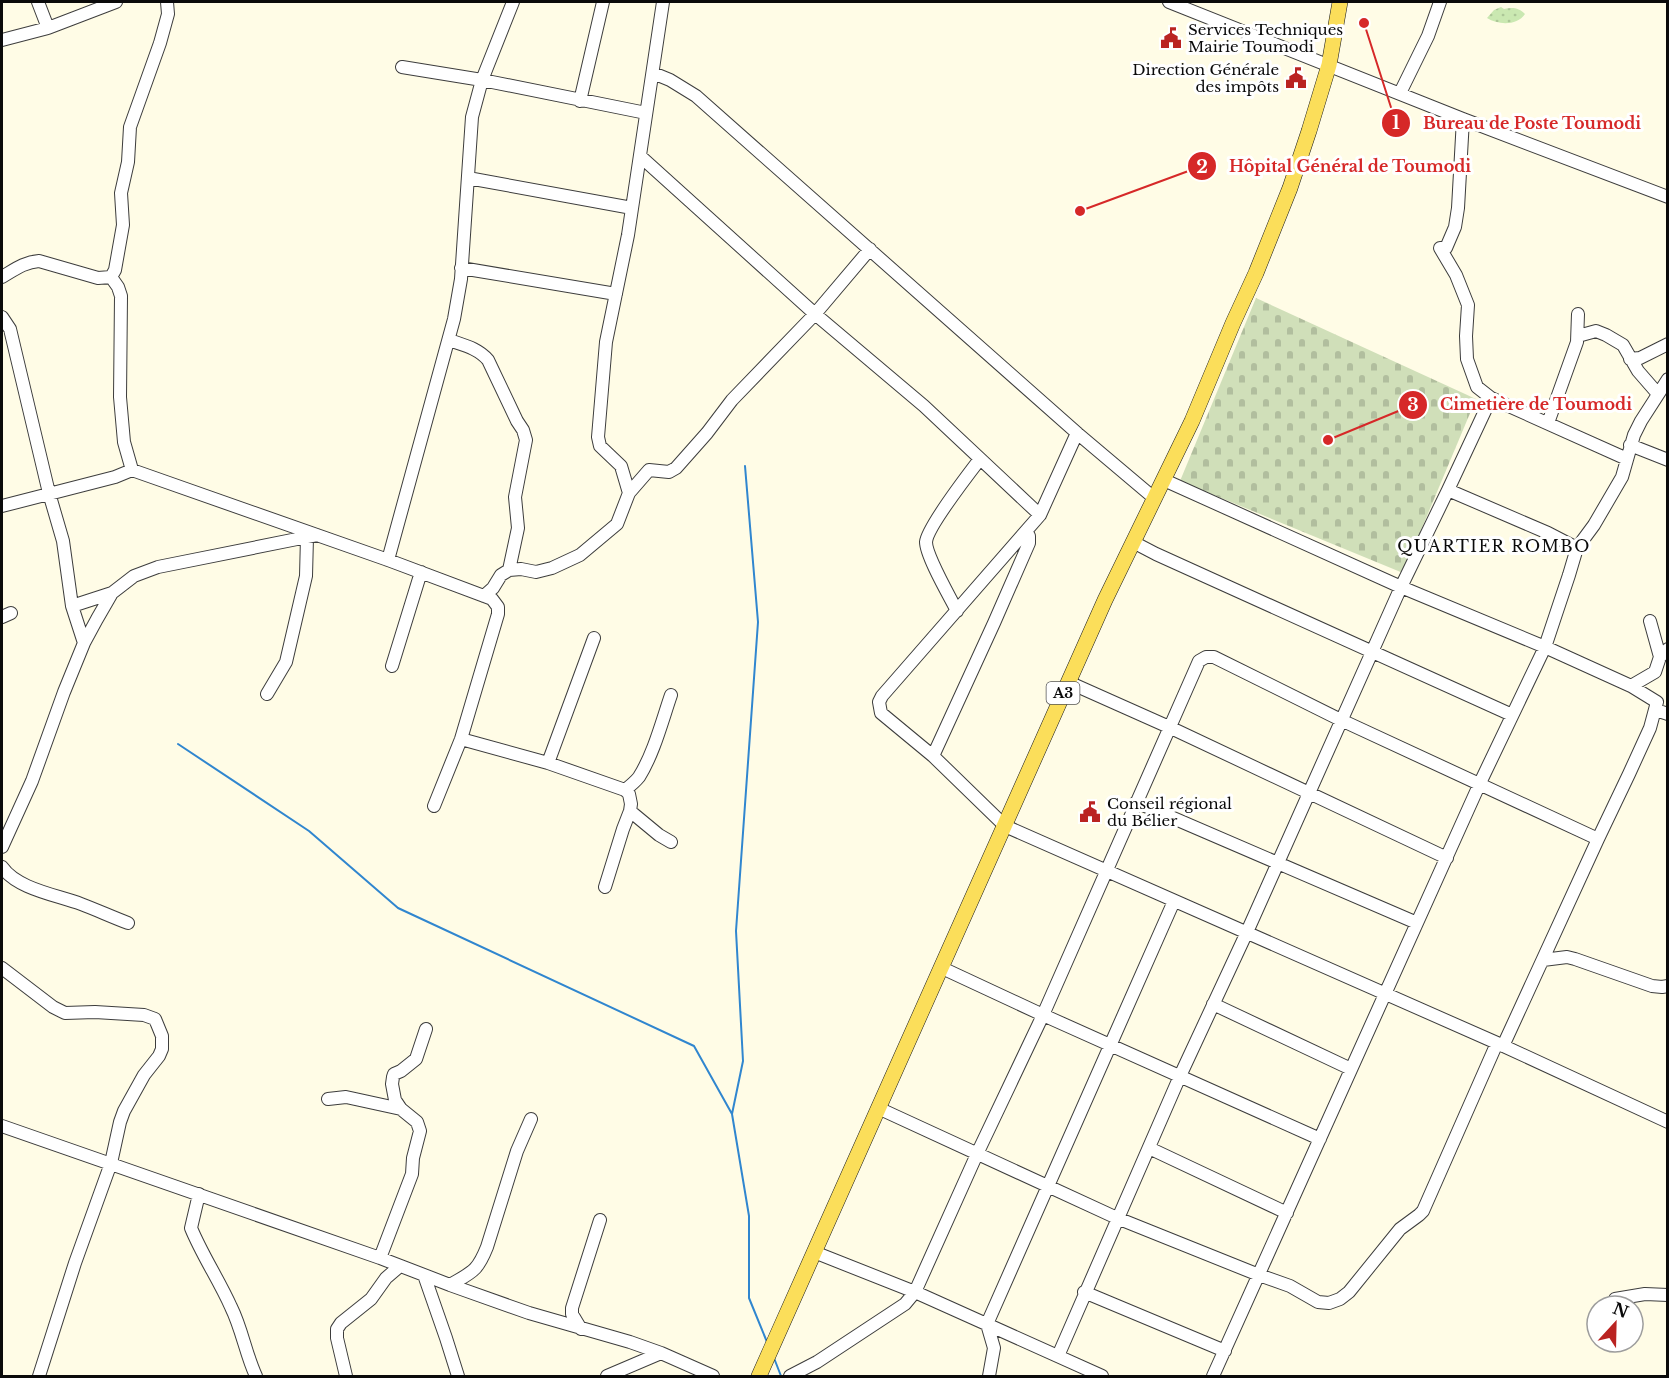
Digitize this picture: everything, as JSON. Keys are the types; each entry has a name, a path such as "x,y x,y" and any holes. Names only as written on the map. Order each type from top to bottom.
{"main road":[{"name":"A3","path":"759,1377 1068,682 1192,421 1233,323 1257,273 1310,131 1329,65 1341,2"}],"street":[{"path":"38,2 48,28"},
{"path":"2,40 48,28 116,2"},
{"path":"111,277 115,270 123,225 121,193 128,162 130,127 160,43 168,14 167,2"},
{"path":"388,560 449,340 458,297 472,117 482,80 513,2"},
{"path":"580,101 603,2"},
{"path":"629,493 621,466 600,446 598,438 606,342 632,208 663,2"},
{"path":"1169,2 1463,119 1668,197"},
{"path":"1400,93 1428,36 1440,2"},
{"path":"402,67 482,80 646,113"},
{"path":"653,73 670,80 696,96 1077,433 1154,498"},
{"path":"1463,119 1455,227 1446,248 1440,248 1456,275 1468,305 1467,359 1477,387 1491,398 1627,459"},
{"path":"640,156 815,314 924,406 1040,515"},
{"path":"468,178 632,208"},
{"path":"484,596 493,588 501,575 509,570 521,569 536,572 552,568 580,555 617,524 629,493 649,470 669,472 676,468 732,400 815,314 870,249"},
{"path":"2,277 29,261 39,261 98,279 111,277"},
{"path":"461,268 616,294"},
{"path":"111,277 121,296 120,397 124,442 132,470"},
{"path":"1548,423 1578,336 1578,314"},
{"path":"2,317 10,329 49,494 63,541 72,606 84,643"},
{"path":"1578,336 1600,332 1625,347 1630,359 1658,394"},
{"path":"449,340 482,353 488,360 526,440 515,497 518,528 509,570"},
{"path":"1630,359 1640,358 1668,344"},
{"path":"1213,1377 1480,783 1545,647 1577,548 1594,525 1622,477 1630,445 1641,421 1668,379"},
{"path":"1058,1356 1180,1076 1372,651 1491,398"},
{"path":"1077,433 1040,515 882,696 879,702 881,713 933,756 1005,825 1668,1122"},
{"path":"1630,445 1668,460"},
{"path":"957,611 934,567 926,542 949,502 980,459"},
{"path":"2,506 115,477 132,470 313,536 388,560 496,602 498,614 461,739 434,806"},
{"path":"878,1108 1117,1218 1290,1286 1322,1304 1340,1299 1349,1292 1400,1229 1423,1210 1500,1045 1543,960 1650,728 1662,712 1657,702 1631,686 1545,647 1401,587 1164,480"},
{"path":"1448,490 1577,548"},
{"path":"933,756 1029,543 1026,531"},
{"path":"72,606 112,593 134,576 158,567 313,536"},
{"path":"267,694 286,662 313,536"},
{"path":"1133,542 1512,716"},
{"path":"392,666 421,572"},
{"path":"2,847 8,822 32,782 84,643 112,593"},
{"path":"1631,686 1654,672 1664,653 1650,621"},
{"path":"548,763 594,638"},
{"path":"790,1377 817,1362 905,1304 915,1292 1043,1015 1199,661 1206,657 1214,657 1341,720 1598,838"},
{"path":"1068,682 1310,792 1447,858"},
{"path":"625,790 641,773 657,738 671,695"},
{"path":"461,739 548,763 625,790 629,794 632,804 606,887"},
{"path":"1136,802 1417,923"},
{"path":"630,811 671,842"},
{"path":"2,867 5,872 28,886 128,923"},
{"path":"989,1377 994,1348 987,1324 1174,901"},
{"path":"1543,960 1567,957 1652,986 1668,986"},
{"path":"2,968 52,1007 65,1013 105,1012 144,1016 155,1019 162,1036 162,1049 159,1056 144,1075 120,1122 111,1164 72,1272 39,1377"},
{"path":"942,968 1320,1138"},
{"path":"1213,1004 1351,1069"},
{"path":"380,1258 412,1174 413,1158 420,1131 417,1122 401,1109 395,1100 393,1077 416,1059 426,1029"},
{"path":"328,1099 346,1097 401,1109"},
{"path":"450,1285 476,1269 482,1261 517,1151 531,1119"},
{"path":"2,1125 529,1313 630,1341 713,1377"},
{"path":"1149,1148 1287,1213"},
{"path":"199,1194 191,1228 232,1308 256,1377"},
{"path":"581,1329 572,1314 572,1308 600,1220"},
{"path":"814,1252 915,1292 1102,1377"},
{"path":"346,1377 337,1329 341,1323 371,1299 386,1278 400,1266"},
{"path":"424,1275 458,1377"},
{"path":"1084,1292 1225,1351"},
{"path":"1645,1294 1668,1295"},
{"path":"607,1377 661,1353"}],"green space":[{"path":"1501,7 1516,8 1525,14 1517,21 1507,23 1487,18 1494,10"},
{"path":"1256,298 1476,399 1403,573 1180,481"}],"waterway":[{"path":"732,1114 743,1061 736,931 758,622 745,466"},
{"path":"178,744 309,831 398,908 694,1046 732,1114 749,1216 749,1298 767,1342"},
{"path":"774,1358 781,1376"}],"place":[{"name":"Bureau de Poste Toumodi","path":"1364,23"},
{"name":"Services Techniques Mairie Toumodi","path":"1171,38"},
{"name":"Direction Générale des impôts","path":"1296,78"},
{"name":"Hôpital Général de Toumodi","path":"1080,211"},
{"name":"Cimetière de Toumodi","path":"1328,440"},
{"name":"Conseil régional du Bélier","path":"1090,812"}],"district":[{"name":"QUARTIER ROMBO","path":"1494,546"}]}
